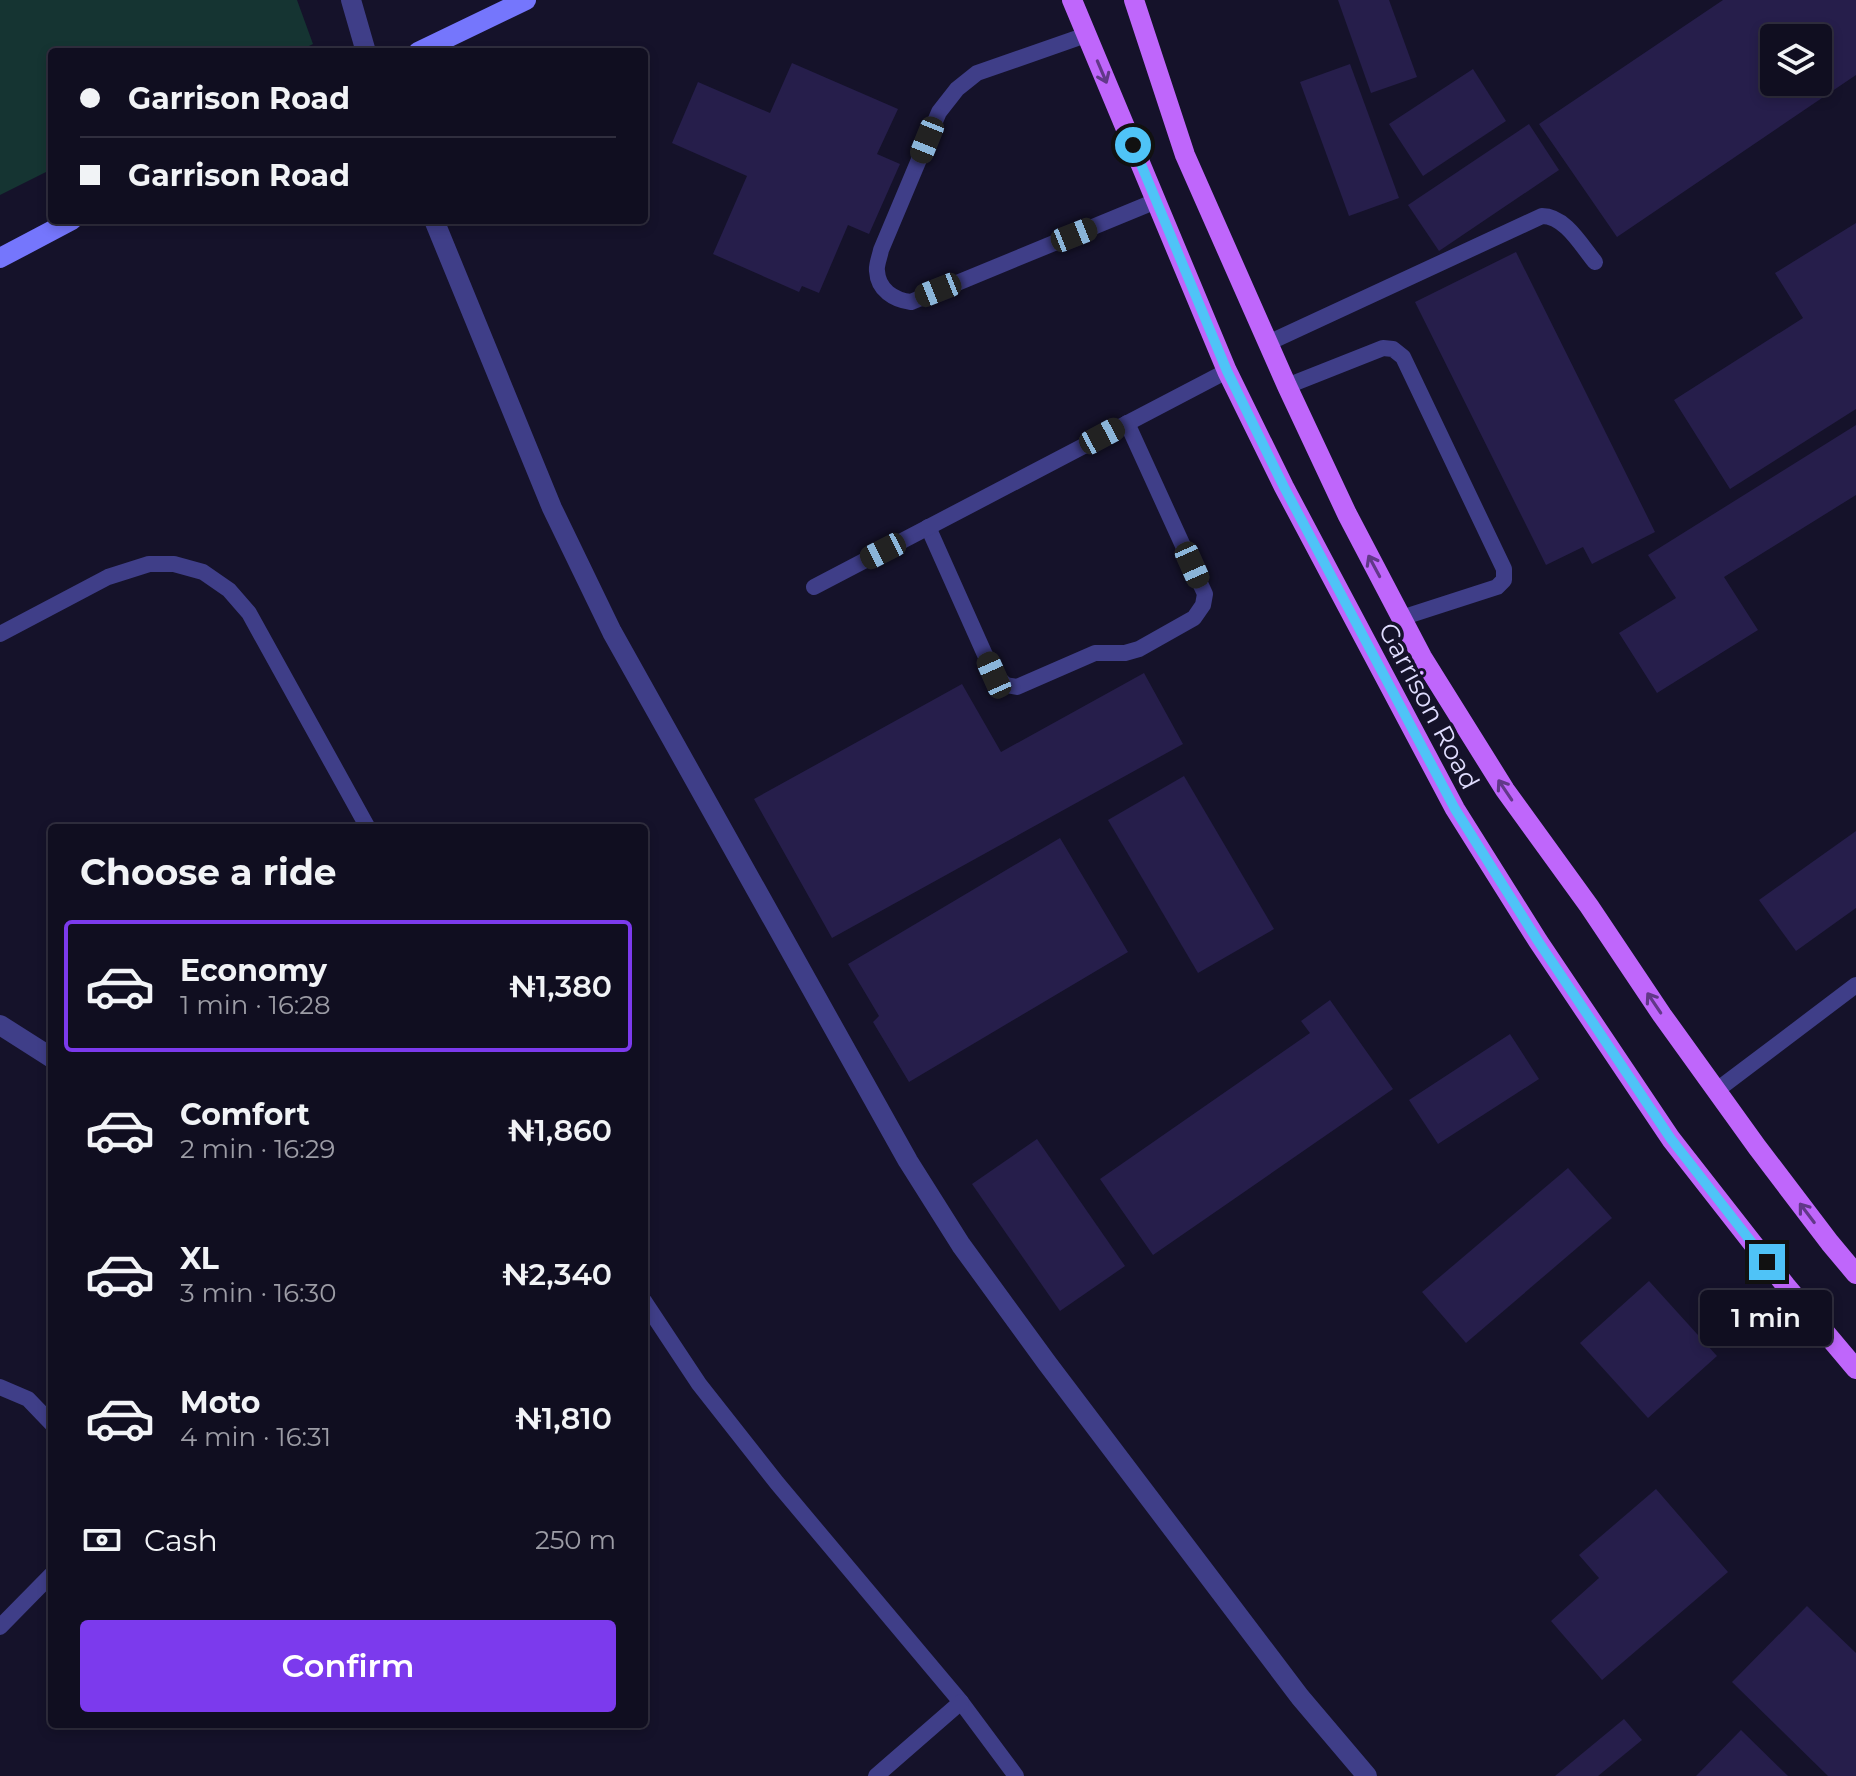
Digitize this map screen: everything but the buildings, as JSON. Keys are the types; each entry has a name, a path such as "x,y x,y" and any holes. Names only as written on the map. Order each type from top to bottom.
{"main road":[{"name":"Garrison Road","path":"1134,0 1185,155 1347,514 1422,657 1505,790 1589,906 1662,1015 1856,1274"},
{"path":"1145,39 1151,0"},
{"name":"Garrison Road","path":"1071,3 1227,371 1284,487 1455,809 1538,941 1671,1139 1776,1274 1856,1369"}],"street":[{"path":"351,0 365,48"},
{"path":"426,48 526,0"},
{"path":"0,258 64,224"},
{"path":"436,224 552,508 612,632 908,1161 961,1245 1047,1363 1300,1697 1367,1776"},
{"path":"0,1025 48,1055"}],"lane":[{"path":"1086,35 977,73 957,89 939,112 881,250 876,271 881,283 888,294 911,302 1156,201"},
{"path":"1268,343 1542,216 1552,216 1564,225 1595,262"},
{"path":"1287,386 1383,348 1393,349 1403,357 1504,569 1504,580 1497,587 1401,618"},
{"path":"814,587 1227,371"},
{"path":"928,527 994,675 1006,685 1017,687 1095,653 1125,653 1139,649 1194,618 1203,605 1205,594 1127,423"},
{"path":"0,634 108,577 149,564 174,564 203,572 229,590 249,613 366,824"},
{"path":"1717,1090 1856,985"},
{"path":"648,1307 699,1384 757,1459 961,1702 1016,1776"},
{"path":"0,1387 28,1399 48,1420"},
{"path":"0,1627 48,1578"},
{"path":"876,1776 961,1702"}],"green space":[{"path":"0,0 297,0 313,44 305,48 48,48 48,171 0,195"}],"route":[{"path":"1133,145 1227,371 1284,487 1455,809 1538,941 1671,1139 1767,1262"}]}
